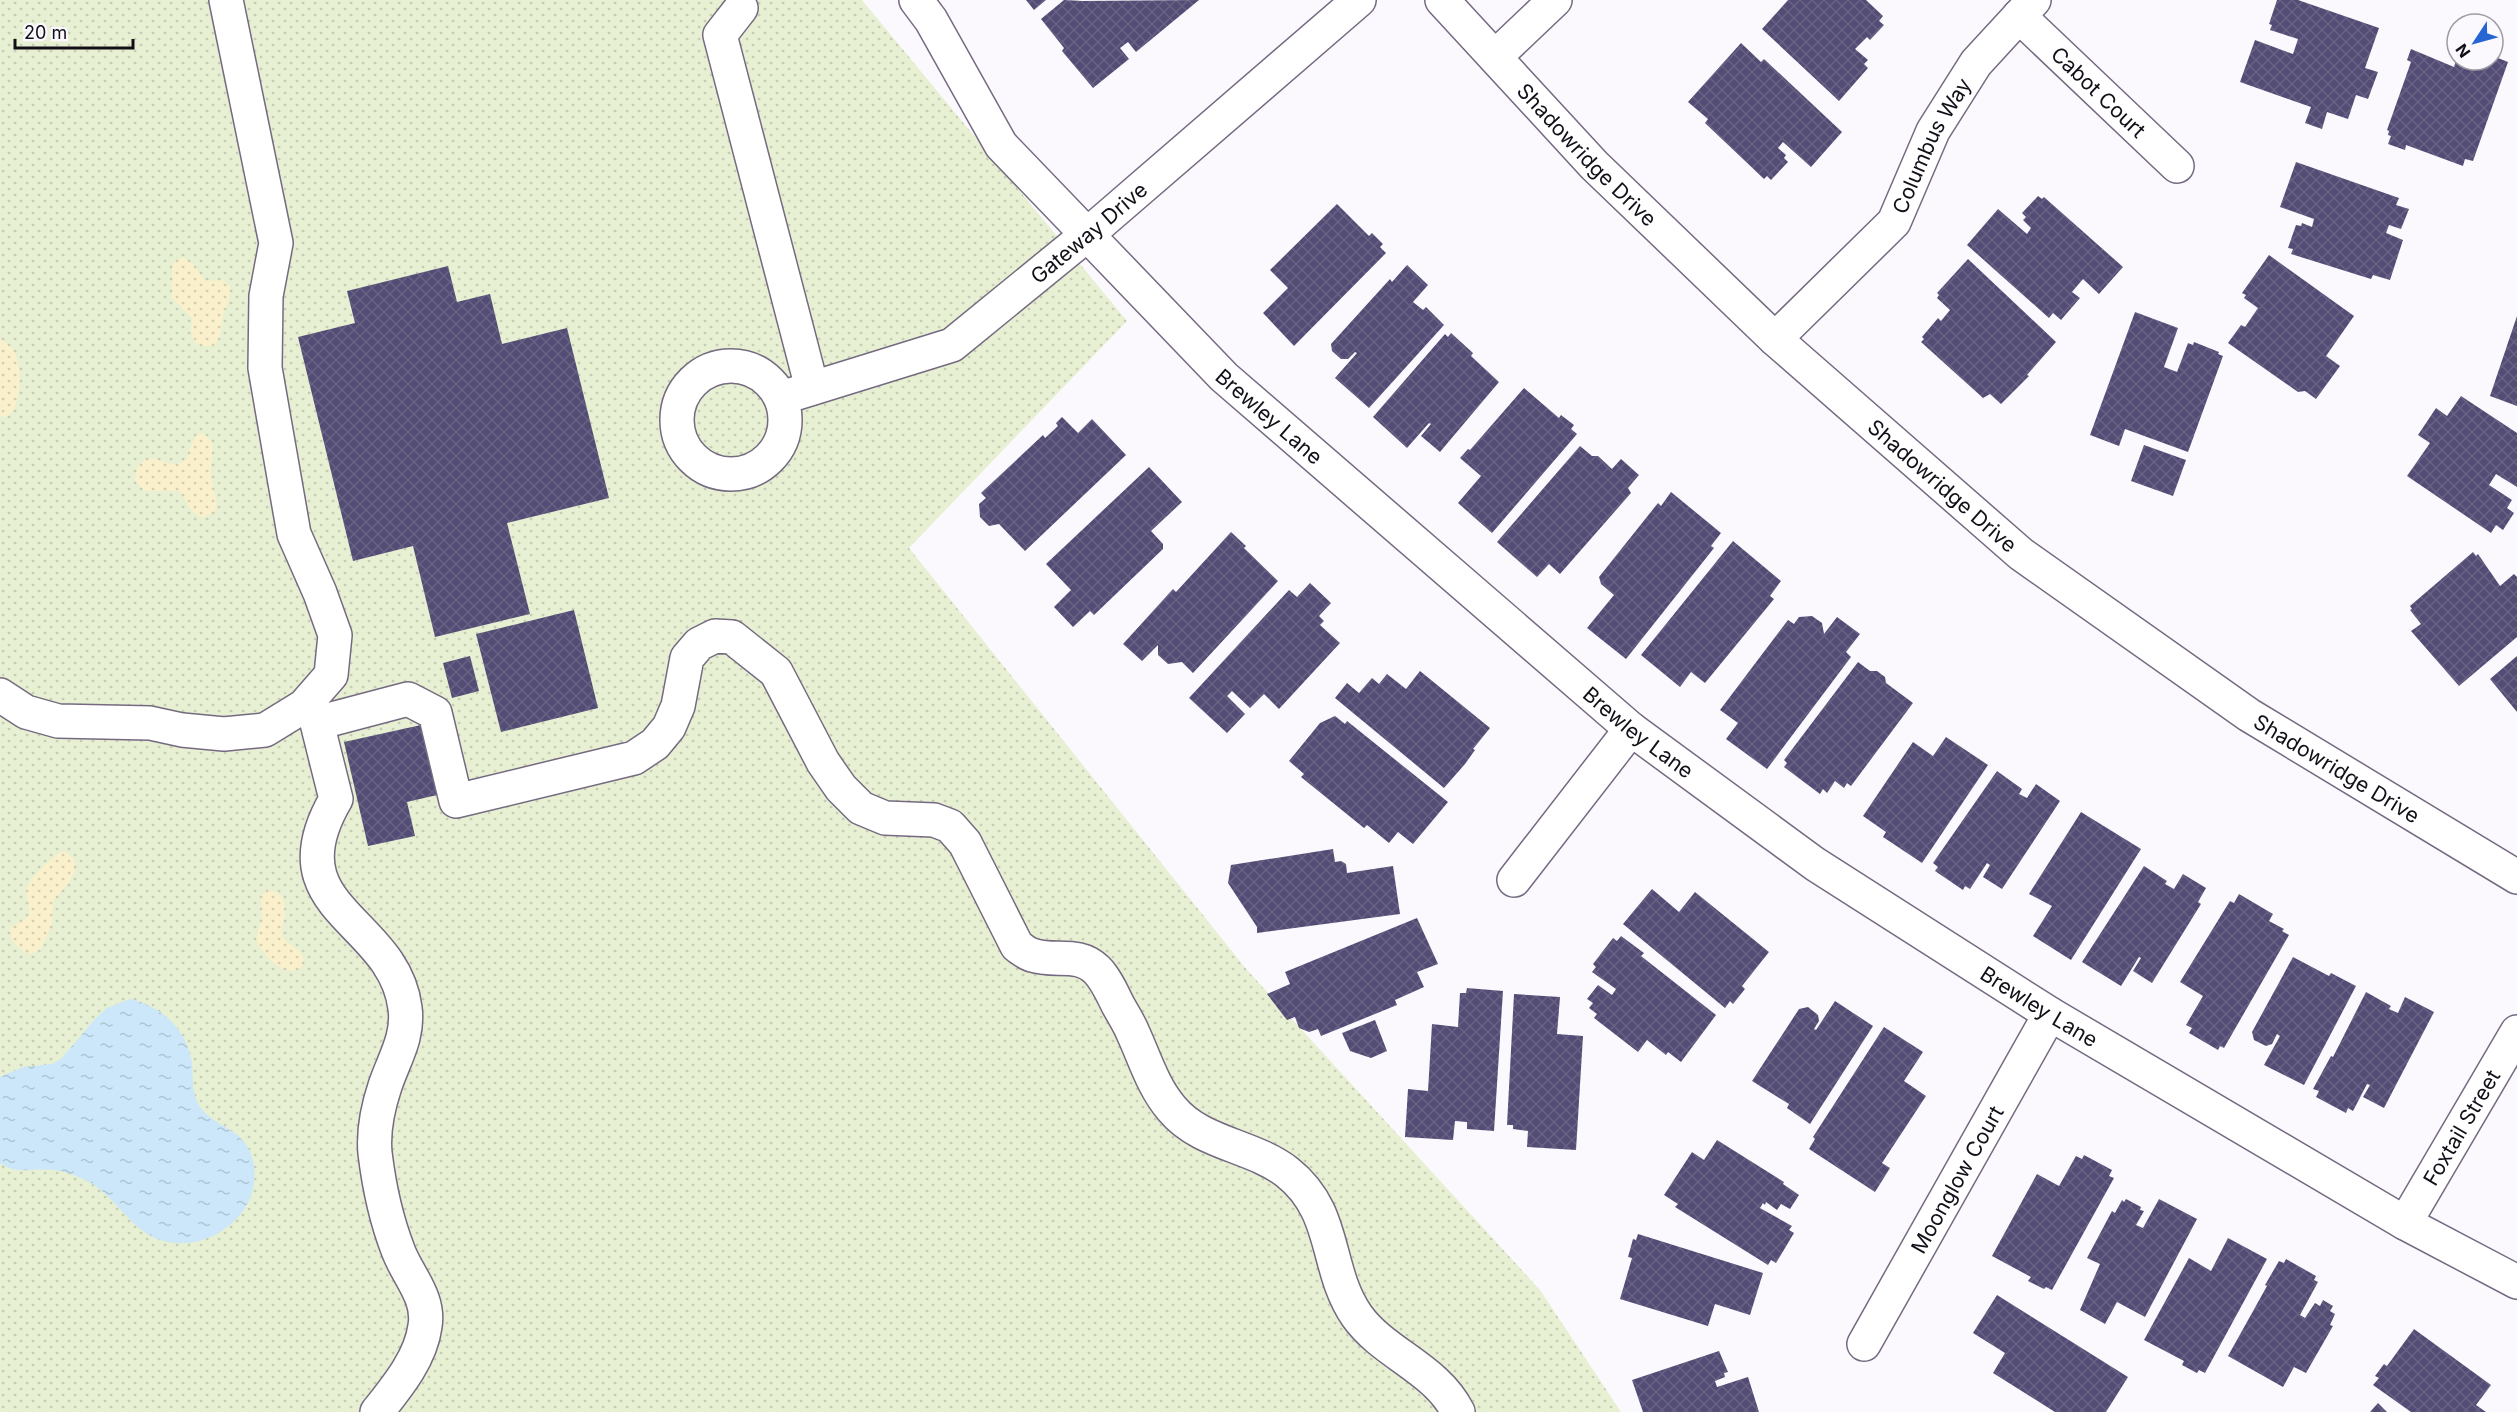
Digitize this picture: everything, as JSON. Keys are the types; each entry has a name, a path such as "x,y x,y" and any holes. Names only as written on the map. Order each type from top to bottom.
{"street":[{"path":"0,695 26,712 58,721 150,723 182,730 224,734 265,730 304,706 331,675 334,635 320,593 294,534 265,368 266,296 276,243 226,0"},
{"name":"Brewley Lane","path":"916,0 931,20 1001,145 1224,377 1631,729 1815,864 2050,1014 2405,1223 2517,1282"},
{"name":"Gateway Drive","path":"781,398 952,345 1088,234 1359,0"},
{"name":"Shadowridge Drive","path":"1442,0 1594,165 1775,339 2021,554 2249,715 2517,877"},
{"path":"1495,57 1555,0"},
{"path":"741,8 720,35 813,388"},
{"name":"Cabot Court","path":"2027,8 2177,166"},
{"name":"Columbus Way","path":"1775,339 1894,222 1933,131 1976,63 2027,8"},
{"path":"377,1412 420,1348 426,1323 423,1298 399,1253 390,1226 375,1150 376,1115 405,1034 405,1007 397,983 384,957 332,902 319,877 316,855 325,818 336,799 317,723 408,699 435,713 456,801 634,758 655,744 669,727 678,706 687,658 699,644 715,636 732,637 776,672 823,762 841,788 861,808 885,818 934,820 950,826 965,843 1017,946 1032,955 1083,960 1097,970 1133,1032 1162,1096 1173,1111 1203,1132 1264,1158 1286,1171 1302,1185 1320,1213 1342,1285 1358,1317 1369,1330 1434,1381 1458,1412"},
{"path":"1514,880 1631,729"},
{"name":"Moonglow Court","path":"1864,1344 2050,1014"},
{"name":"Foxtail Street","path":"2405,1223 2517,1032"}],"green space":[{"path":"0,0 862,0 1127,321 909,548 1247,970 1540,1290 1621,1412 0,1412"}],"sand":[{"path":"183,257 193,264 205,281 223,280 230,287 220,335 214,346 203,346 194,342 191,331 192,318 172,298 172,267 174,262"},
{"path":"0,338 14,351 19,366 18,396 12,413 7,417 0,416"},
{"path":"201,433 211,441 213,451 211,475 216,498 214,512 202,518 191,510 180,491 144,491 135,480 137,467 149,459 175,464 185,461 194,440"},
{"path":"64,851 74,859 75,871 54,900 51,927 40,950 31,954 14,942 10,930 28,916 26,892 35,875"},
{"path":"267,890 275,892 284,900 285,913 281,934 300,952 303,961 302,967 294,971 282,968 271,961 256,939 262,918 261,896"}],"water":[{"path":"130,999 152,1007 179,1030 185,1040 192,1063 196,1099 209,1116 242,1140 249,1149 253,1161 254,1180 250,1198 241,1214 228,1227 194,1242 176,1243 157,1239 147,1234 100,1189 77,1177 53,1170 13,1169 0,1163 0,1077 23,1067 52,1064 61,1059 107,1008"}],"building":[{"path":"1026,0 1046,0 1034,10"},
{"path":"1064,0 1199,0 1136,52 1128,42 1120,48 1129,59 1093,88 1062,51 1064,48 1041,19"},
{"path":"1788,0 1866,0 1883,16 1879,21 1884,25 1870,40 1867,37 1855,49 1868,60 1864,64 1868,68 1839,101 1762,29"},
{"path":"2277,0 2298,0 2379,28 2365,68 2378,72 2368,99 2356,95 2348,119 2327,112 2322,129 2305,123 2311,107 2240,82 2255,40 2293,54 2298,39 2270,30 2272,25 2269,24"},
{"path":"1741,43 1761,62 1764,59 1842,132 1811,167 1783,142 1778,148 1786,155 1784,158 1788,162 1771,180 1767,176 1764,179 1705,123 1708,119 1688,102"},
{"path":"2411,49 2445,63 2445,72 2504,72 2473,161 2465,159 2463,166 2406,145 2405,150 2388,144 2391,136 2388,135 2387,130 2411,62 2407,60"},
{"path":"2296,162 2399,198 2396,205 2409,209 2401,229 2389,225 2386,233 2403,240 2390,280 2373,275 2371,279 2291,254 2293,249 2288,248 2296,225 2301,226 2302,223 2312,227 2314,219 2280,207"},
{"path":"2038,196 2042,199 2044,197 2123,267 2099,294 2083,279 2072,292 2080,298 2061,320 2053,313 2049,318 1967,245 1998,209 2027,234 2031,228 2023,220 2026,217 2022,213"},
{"path":"1337,204 1369,236 1372,233 1383,244 1380,247 1386,253 1294,346 1263,313 1288,288 1270,270"},
{"path":"2269,255 2354,316 2326,356 2340,366 2316,399 2305,391 2298,392 2228,343 2241,325 2245,327 2258,308 2244,298 2246,295 2242,293"},
{"path":"1968,259 2056,342 2027,375 2029,376 2001,404 1990,394 1983,398 1921,342 1924,339 1922,337 1938,318 1941,321 1950,310 1937,298 1939,295 1937,293"},
{"path":"1407,265 1428,285 1413,302 1423,310 1426,307 1444,325 1369,408 1335,378 1357,353 1355,352 1348,359 1341,359 1332,351 1331,344 1390,279 1392,282"},
{"path":"448,266 457,302 490,294 502,344 567,328 609,498 507,523 530,614 435,637 413,546 353,561 298,337 355,323 347,291"},
{"path":"2135,312 2178,328 2164,367 2177,372 2188,343 2193,345 2194,342 2219,352 2218,354 2223,356 2188,452 2125,429 2119,446 2090,435"},
{"path":"2517,316 2517,406 2490,396"},
{"path":"1451,333 1473,353 1471,356 1499,382 1440,452 1421,436 1431,424 1429,423 1407,448 1373,417 1445,334 1448,337"},
{"path":"1524,388 1559,418 1561,415 1574,425 1571,429 1577,434 1492,533 1458,503 1481,476 1460,458 1468,449 1470,450"},
{"path":"2461,396 2517,433 2517,487 2496,474 2489,485 2512,500 2507,508 2514,513 2503,530 2496,525 2491,533 2407,476 2430,443 2418,435 2436,408 2447,416"},
{"path":"1062,417 1078,433 1092,419 1126,455 1025,551 999,524 989,526 980,517 979,504 986,498 981,493 1043,435 1045,438 1058,426 1056,423"},
{"path":"2144,445 2186,460 2173,496 2131,481"},
{"path":"1580,446 1592,456 1598,456 1612,469 1621,459 1639,475 1628,488 1631,493 1560,574 1549,564 1537,577 1497,542"},
{"path":"1149,467 1182,502 1151,531 1163,544 1163,549 1094,615 1090,611 1073,627 1054,607 1071,590 1046,564"},
{"path":"1671,492 1721,533 1711,546 1714,548 1626,659 1587,628 1614,595 1601,584 1599,577 1658,503 1661,506"},
{"path":"1231,532 1278,581 1193,673 1182,662 1168,664 1158,655 1158,645 1142,661 1123,644 1173,589 1176,592"},
{"path":"1733,541 1781,581 1770,596 1774,599 1705,683 1691,672 1680,687 1641,655"},
{"path":"2473,552 2476,556 2478,554 2500,586 2514,574 2517,577 2517,637 2459,686 2411,631 2421,624 2410,610 2412,609 2410,606"},
{"path":"1310,583 1331,603 1319,616 1324,621 1320,625 1340,643 1279,709 1264,694 1250,708 1232,691 1227,696 1245,714 1227,733 1189,698 1289,590 1297,597"},
{"path":"574,610 598,708 501,732 476,634"},
{"path":"1812,616 1822,623 1824,634 1837,617 1860,634 1846,652 1851,657 1767,769 1726,739 1738,723 1720,710 1788,620 1794,624 1799,617"},
{"path":"470,656 479,691 452,698 443,663"},
{"path":"2517,656 2517,712 2490,679"},
{"path":"1858,662 1870,671 1877,671 1885,677 1886,683 1913,703 1851,786 1847,783 1844,788 1835,781 1827,793 1823,789 1820,794 1784,767 1787,763 1784,760"},
{"path":"1420,671 1490,728 1473,749 1475,750 1465,764 1444,788 1335,698 1347,683 1359,693 1372,678 1379,684 1387,674 1406,689"},
{"path":"1335,716 1345,724 1347,721 1448,802 1413,844 1398,832 1389,843 1367,825 1364,828 1301,777 1304,774 1289,761 1320,723"},
{"path":"421,725 437,795 407,802 415,836 368,846 344,742"},
{"path":"1946,737 1988,765 1922,863 1883,837 1886,832 1863,816 1913,742 1933,756"},
{"path":"1997,771 2022,789 2019,794 2027,798 2036,784 2060,801 2002,889 1983,877 1990,865 1987,863 1970,889 1965,886 1963,890 1935,871 1938,867 1933,863"},
{"path":"2081,812 2141,849 2071,960 2033,936 2052,906 2029,894"},
{"path":"1333,849 1335,862 1341,861 1346,864 1347,873 1393,866 1400,914 1257,933 1257,927 1228,883 1231,865"},
{"path":"2144,866 2167,881 2165,884 2174,889 2183,874 2206,888 2198,902 2201,904 2152,983 2133,971 2141,958 2139,957 2121,986 2082,962"},
{"path":"1652,889 1679,912 1695,892 1769,952 1742,986 1745,989 1733,1004 1730,1001 1725,1008 1623,924"},
{"path":"2239,894 2273,914 2269,921 2284,929 2282,931 2289,935 2224,1048 2220,1046 2218,1050 2189,1033 2192,1028 2186,1025 2203,996 2180,982 2230,901 2234,903"},
{"path":"1417,918 1438,964 1417,972 1424,987 1395,1000 1397,1005 1321,1036 1318,1029 1309,1032 1299,1028 1295,1017 1287,1020 1267,994 1290,984 1285,972"},
{"path":"1621,936 1644,953 1641,956 1716,1015 1681,1062 1668,1052 1666,1055 1647,1040 1638,1052 1594,1018 1597,1014 1589,1008 1593,1003 1587,999 1598,985 1612,995 1616,989 1592,972 1596,967 1593,964 1613,938 1617,941"},
{"path":"2293,957 2329,976 2331,973 2356,986 2304,1085 2264,1065 2280,1036 2277,1034 2272,1044 2266,1046 2254,1040 2252,1032"},
{"path":"1467,988 1503,991 1494,1131 1467,1129 1467,1122 1455,1121 1453,1140 1405,1137 1408,1089 1428,1091 1432,1024 1458,1027 1460,993 1466,993"},
{"path":"2366,992 2391,1006 2389,1009 2398,1013 2405,997 2434,1012 2384,1108 2363,1097 2370,1085 2367,1084 2353,1111 2348,1108 2346,1113 2316,1097 2319,1091 2313,1089 2331,1056 2333,1057"},
{"path":"1514,994 1560,997 1557,1034 1583,1036 1576,1150 1527,1147 1528,1131 1513,1129 1513,1125 1507,1125"},
{"path":"1835,1001 1873,1026 1810,1124 1787,1108 1789,1104 1752,1081 1799,1009 1808,1007 1818,1015 1819,1021 1814,1029 1816,1030"},
{"path":"1375,1020 1387,1051 1371,1058 1350,1051 1342,1033"},
{"path":"1884,1027 1923,1052 1904,1081 1926,1096 1882,1163 1890,1168 1875,1192 1809,1149 1815,1139 1813,1137"},
{"path":"1717,1140 1784,1182 1783,1184 1799,1195 1790,1209 1781,1204 1777,1210 1766,1202 1760,1208 1792,1226 1789,1230 1794,1233 1776,1263 1771,1260 1768,1265 1675,1207 1678,1204 1664,1195 1692,1152 1704,1160"},
{"path":"2084,1155 2112,1170 2109,1176 2114,1178 2052,1290 2046,1287 2044,1289 2028,1281 2031,1277 1992,1256 2037,1174 2059,1186 2076,1156 2082,1159"},
{"path":"2126,1199 2144,1211 2136,1225 2143,1228 2159,1199 2197,1219 2145,1317 2117,1302 2105,1324 2080,1310 2100,1264 2087,1258 2112,1211 2115,1213 2122,1200 2124,1202"},
{"path":"1638,1234 1763,1273 1750,1315 1715,1304 1708,1326 1620,1299 1632,1258 1628,1257 1633,1239 1636,1240"},
{"path":"2228,1238 2267,1259 2205,1373 2199,1370 2197,1373 2182,1365 2184,1361 2144,1340 2189,1258 2211,1271"},
{"path":"2286,1259 2316,1276 2314,1280 2318,1282 2300,1315 2305,1318 2315,1303 2320,1306 2323,1300 2333,1306 2330,1311 2335,1314 2330,1325 2333,1326 2306,1373 2294,1367 2283,1387 2228,1356 2279,1261 2284,1263"},
{"path":"1997,1295 2128,1377 2106,1412 2055,1412 1993,1373 2005,1353 1973,1333"},
{"path":"2414,1329 2491,1385 2476,1405 2486,1412 2411,1412 2373,1385 2379,1378 2375,1376 2384,1364 2387,1366"},
{"path":"1719,1351 1728,1372 1724,1373 1725,1377 1715,1381 1717,1387 1748,1377 1759,1412 1643,1412 1632,1380"},
{"path":"2378,1403 2387,1412 2370,1412"}]}
